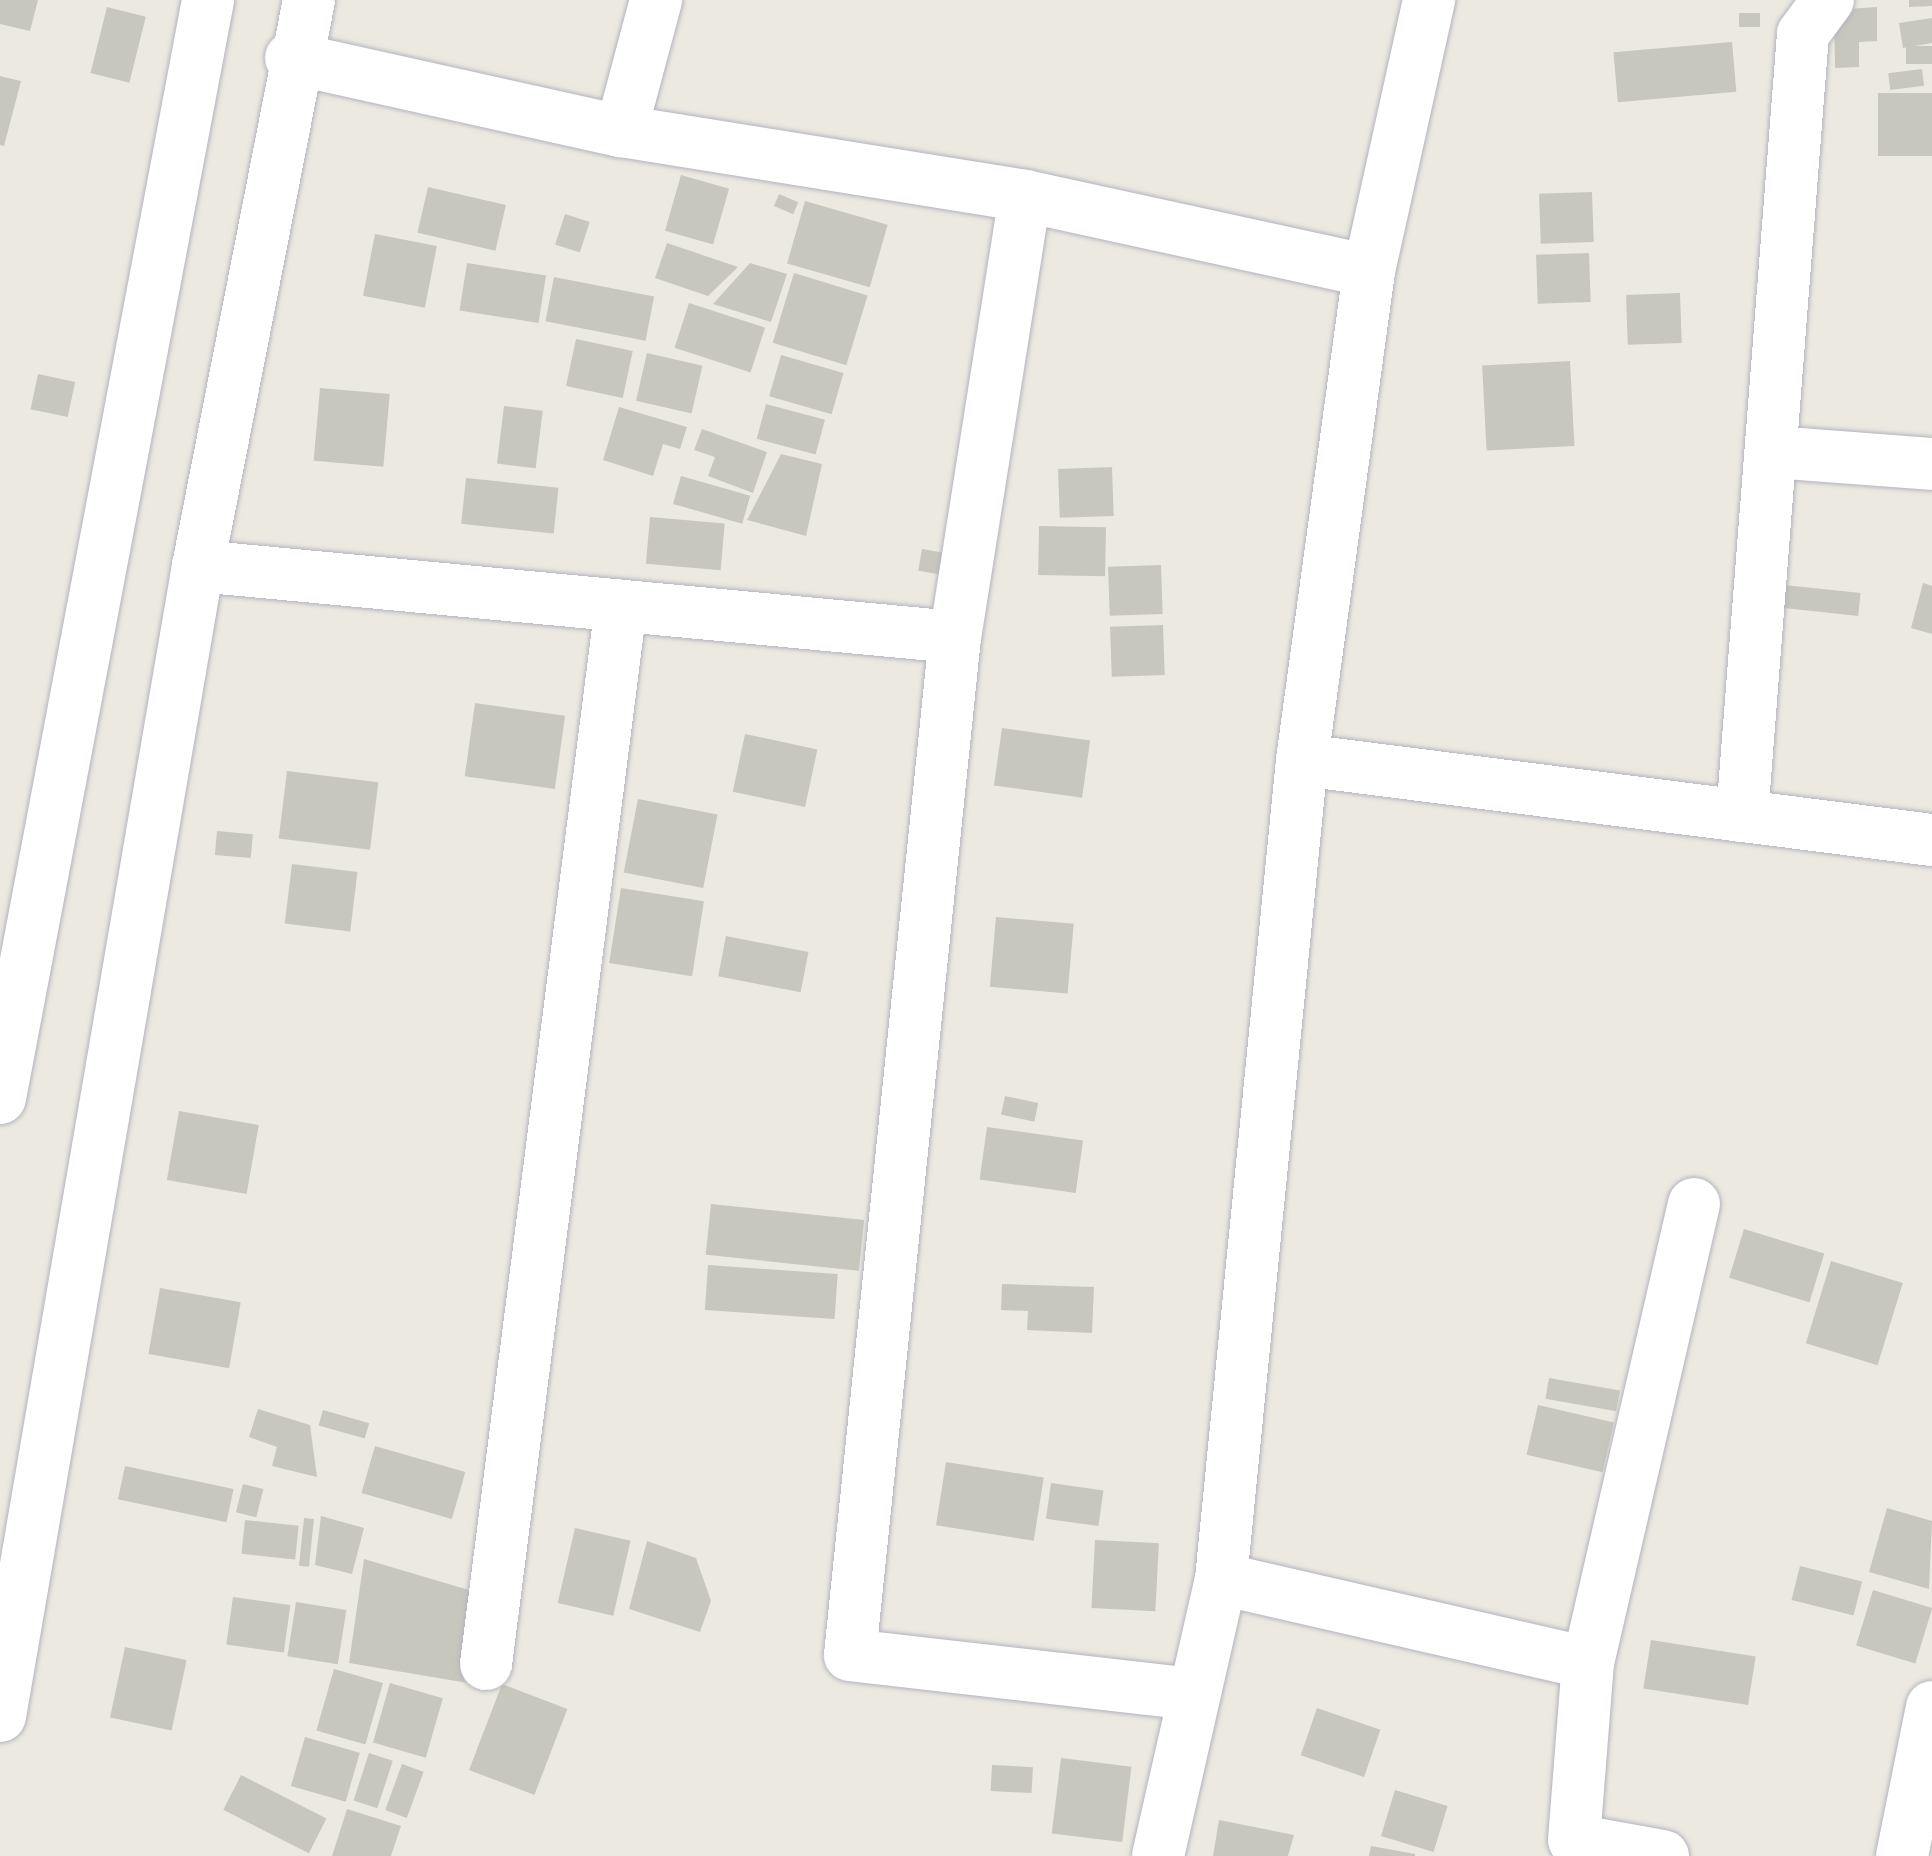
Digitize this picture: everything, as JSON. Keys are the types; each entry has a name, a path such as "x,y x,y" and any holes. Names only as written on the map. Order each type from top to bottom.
{"street":[{"path":"0,1098 208,0"},
{"path":"0,1716 198,566 292,58 309,0"},
{"path":"622,131 656,0"},
{"path":"1158,1856 1221,1579 1302,760 1369,271 1430,0"},
{"path":"1742,816 1803,34 1828,0"},
{"path":"292,58 622,131 1025,196 1369,271"},
{"path":"1025,196 955,637 850,1655 1194,1694"},
{"path":"1772,452 1932,464"},
{"path":"198,566 955,637"},
{"path":"486,1664 621,606"},
{"path":"1302,760 1932,840"},
{"path":"1663,1856 1574,1840 1588,1663 1694,1204"},
{"path":"1221,1579 1588,1663"},
{"path":"1902,1856 1932,1706"}],"building":[{"path":"0,0 38,0 30,31 0,24"},
{"path":"1909,0 1932,0 1932,6 1909,7"},
{"path":"107,7 146,17 129,83 91,73"},
{"path":"1877,7 1877,41 1859,42 1859,67 1835,68 1834,10"},
{"path":"1739,13 1760,13 1760,27 1739,27"},
{"path":"1932,18 1932,43 1903,48 1899,23"},
{"path":"1732,42 1736,92 1618,102 1613,52"},
{"path":"1906,46 1932,46 1932,64 1906,64"},
{"path":"1922,69 1924,86 1890,90 1888,73"},
{"path":"0,76 21,81 4,146 0,145"},
{"path":"1878,93 1932,93 1932,156 1878,156"},
{"path":"681,175 729,189 713,245 665,231"},
{"path":"428,187 506,205 495,251 417,233"},
{"path":"1592,192 1594,242 1541,244 1539,194"},
{"path":"779,194 798,202 793,214 774,206"},
{"path":"805,201 888,225 870,287 787,263"},
{"path":"565,214 590,222 580,252 555,244"},
{"path":"375,234 437,246 425,308 363,296"},
{"path":"667,243 738,267 708,296 655,278"},
{"path":"1589,253 1591,302 1538,304 1536,255"},
{"path":"467,263 546,276 539,323 459,310"},
{"path":"750,263 787,274 771,322 713,304"},
{"path":"794,273 868,296 846,365 773,343"},
{"path":"554,277 654,296 646,341 545,321"},
{"path":"1680,293 1682,343 1628,345 1626,295"},
{"path":"689,303 765,328 751,372 674,348"},
{"path":"576,339 633,351 623,398 566,386"},
{"path":"647,353 703,366 692,414 636,401"},
{"path":"781,355 843,373 832,414 769,396"},
{"path":"1570,361 1574,446 1487,450 1482,366"},
{"path":"38,374 75,382 68,417 31,409"},
{"path":"320,388 390,394 383,467 314,461"},
{"path":"766,404 825,420 816,455 757,439"},
{"path":"504,406 543,411 536,468 497,464"},
{"path":"619,407 687,427 680,449 663,444 653,476 603,460"},
{"path":"702,429 767,452 753,493 708,476 715,457 694,450"},
{"path":"781,454 822,464 806,536 747,520"},
{"path":"1112,467 1114,516 1060,518 1058,469"},
{"path":"681,476 750,496 742,524 673,504"},
{"path":"466,478 558,488 554,533 461,524"},
{"path":"650,517 725,524 721,570 646,564"},
{"path":"1039,526 1106,527 1105,576 1038,575"},
{"path":"922,549 950,554 946,576 918,571"},
{"path":"1161,565 1163,614 1110,616 1108,567"},
{"path":"1923,583 1932,586 1932,634 1911,628"},
{"path":"1784,585 1861,593 1858,616 1782,608"},
{"path":"1163,625 1165,675 1112,677 1110,627"},
{"path":"475,703 565,716 555,789 465,776"},
{"path":"1002,728 1090,740 1082,798 994,785"},
{"path":"745,734 817,749 805,807 733,792"},
{"path":"287,771 378,782 370,850 279,838"},
{"path":"638,799 718,814 703,888 624,873"},
{"path":"217,831 253,834 251,858 215,855"},
{"path":"292,864 358,872 350,932 285,924"},
{"path":"621,888 704,901 692,976 609,963"},
{"path":"996,917 1074,924 1068,994 990,987"},
{"path":"726,936 808,952 801,992 718,976"},
{"path":"1005,1096 1038,1103 1034,1122 1001,1115"},
{"path":"179,1111 259,1125 247,1194 167,1180"},
{"path":"987,1127 1083,1140 1076,1193 980,1179"},
{"path":"711,1204 864,1220 859,1271 706,1255"},
{"path":"1744,1229 1824,1254 1809,1302 1729,1278"},
{"path":"1831,1261 1903,1283 1878,1365 1806,1343"},
{"path":"708,1265 838,1274 835,1319 705,1310"},
{"path":"1002,1284 1094,1287 1092,1333 1027,1330 1028,1311 1001,1310"},
{"path":"160,1288 241,1302 229,1368 148,1354"},
{"path":"1549,1378 1620,1391 1616,1411 1545,1399"},
{"path":"1538,1405 1614,1423 1603,1472 1527,1455"},
{"path":"258,1409 310,1425 317,1477 272,1466 277,1447 249,1437"},
{"path":"323,1410 369,1423 365,1439 319,1425"},
{"path":"375,1446 465,1472 452,1519 361,1493"},
{"path":"946,1462 1044,1477 1034,1541 936,1525"},
{"path":"125,1466 234,1489 227,1522 118,1499"},
{"path":"1051,1483 1103,1490 1098,1526 1046,1519"},
{"path":"243,1484 263,1489 256,1517 236,1512"},
{"path":"1887,1508 1932,1521 1929,1589 1869,1572"},
{"path":"321,1516 364,1528 352,1574 315,1565"},
{"path":"304,1518 314,1519 309,1567 299,1566"},
{"path":"245,1520 299,1526 295,1559 241,1554"},
{"path":"575,1528 631,1541 613,1616 558,1603"},
{"path":"1095,1540 1159,1543 1155,1611 1091,1608"},
{"path":"647,1541 696,1558 711,1601 700,1632 629,1609"},
{"path":"364,1559 479,1593 468,1683 349,1663"},
{"path":"1800,1566 1862,1581 1854,1615 1792,1600"},
{"path":"1873,1590 1932,1608 1915,1664 1856,1645"},
{"path":"233,1597 290,1605 284,1653 226,1645"},
{"path":"296,1602 346,1610 338,1664 287,1656"},
{"path":"1651,1640 1756,1657 1748,1705 1643,1688"},
{"path":"125,1647 187,1660 172,1731 110,1717"},
{"path":"334,1669 383,1683 365,1745 316,1731"},
{"path":"390,1683 443,1698 426,1758 373,1743"},
{"path":"502,1684 567,1709 534,1795 469,1770"},
{"path":"1317,1708 1380,1730 1364,1777 1301,1755"},
{"path":"305,1737 360,1753 346,1802 291,1786"},
{"path":"369,1753 393,1761 377,1808 354,1801"},
{"path":"1061,1758 1131,1767 1122,1842 1052,1833"},
{"path":"402,1764 424,1772 407,1818 385,1810"},
{"path":"992,1765 1033,1767 1032,1793 991,1791"},
{"path":"241,1775 327,1819 309,1853 223,1810"},
{"path":"1395,1790 1448,1806 1434,1852 1381,1836"},
{"path":"347,1809 401,1826 391,1856 332,1856"},
{"path":"1219,1820 1294,1835 1288,1856 1213,1856"},
{"path":"1371,1846 1415,1854 1415,1856 1369,1856"}]}
